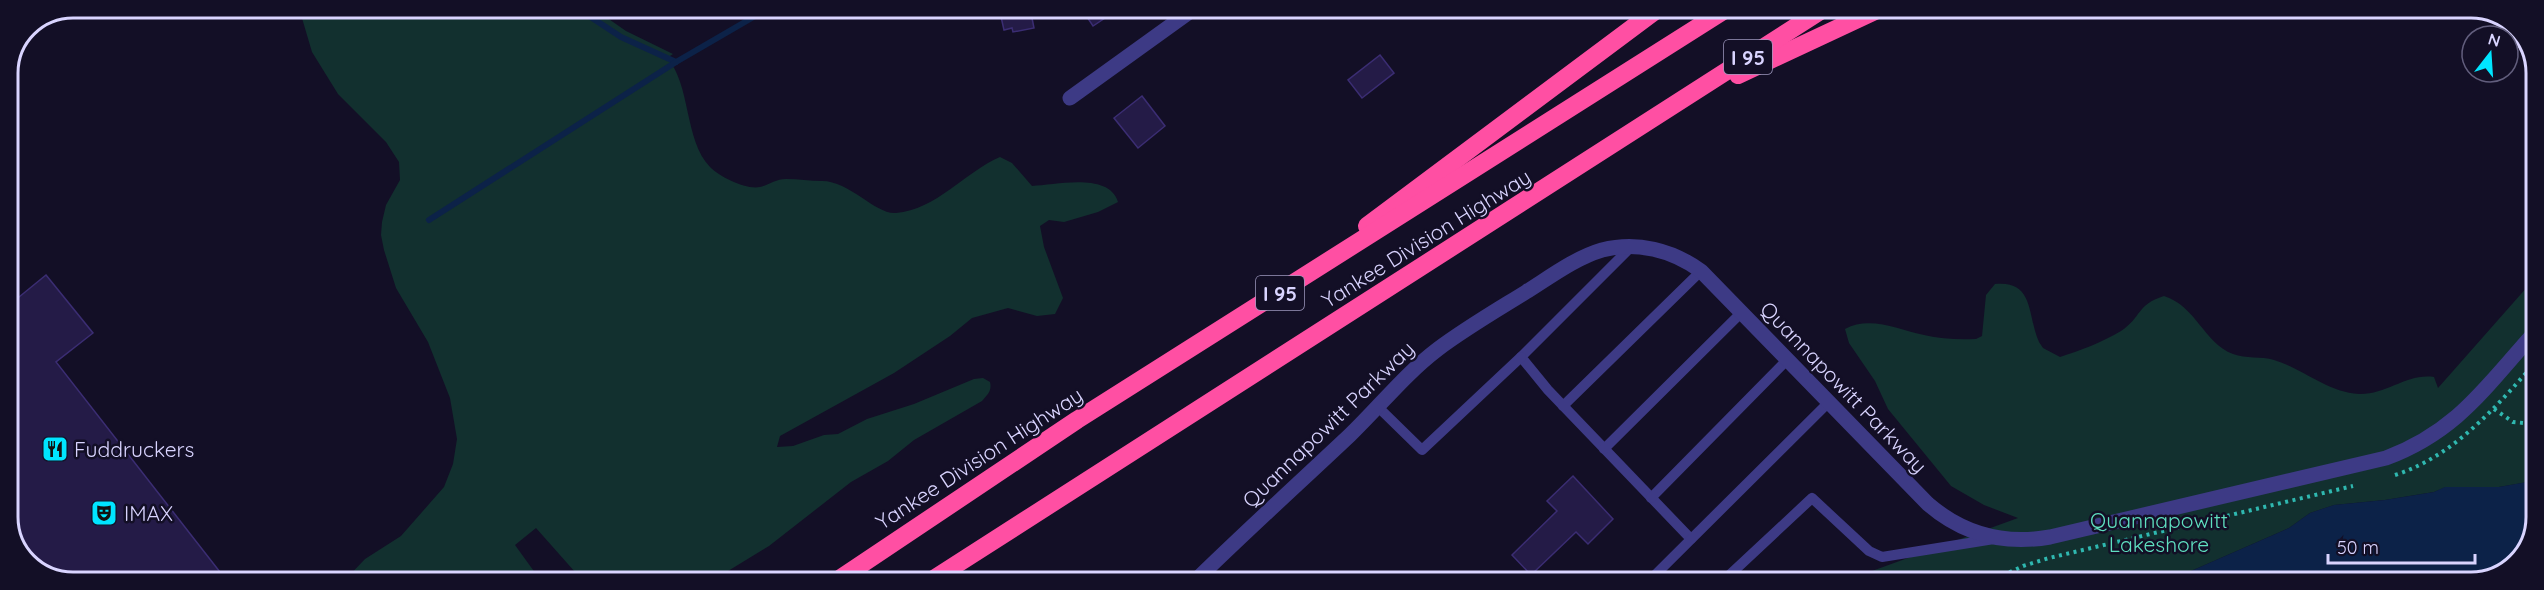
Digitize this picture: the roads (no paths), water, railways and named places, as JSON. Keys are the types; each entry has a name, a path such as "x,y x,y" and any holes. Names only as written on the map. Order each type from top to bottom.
{"highway":[{"path":"1304,278 1388,209 1646,18"},
{"name":"Yankee Division Highway","path":"850,572 1077,420 1712,18"},
{"name":"Yankee Division Highway","path":"945,572 1810,18"},
{"path":"1672,107 1860,18"}],"street":[{"path":"1070,98 1181,18"},
{"name":"Quannapowitt Parkway","path":"1205,572 1439,348 1581,258 1603,250 1631,247 1671,254 1701,271 1938,512 1972,531 1997,538 2024,540 2050,537 2386,458 2423,442 2457,418 2526,341"}],"lane":[{"path":"1377,406 1422,450 1521,357 1631,247"},
{"path":"1563,406 1701,271"},
{"path":"1604,449 1742,312"},
{"path":"1521,357 1563,406 1691,539"},
{"path":"1651,498 1788,359"},
{"path":"1658,572 1829,402"},
{"path":"1733,572 1812,498 1869,551 1882,557 1997,538"}],"water":[{"path":"2526,482 2525,527 2517,547 2504,561 2478,572 2189,572 2289,528 2310,513 2334,505 2385,500 2434,492 2445,487 2499,487"}],"waterway":[{"path":"592,18 621,37 676,62"},
{"path":"429,220 676,62 752,18"}],"place":[{"name":"Fuddruckers","path":"55,449"},
{"name":"IMAX","path":"104,513"}],"park label":[{"name":"Quannapowitt Lakeshore","path":"2159,532"}]}
